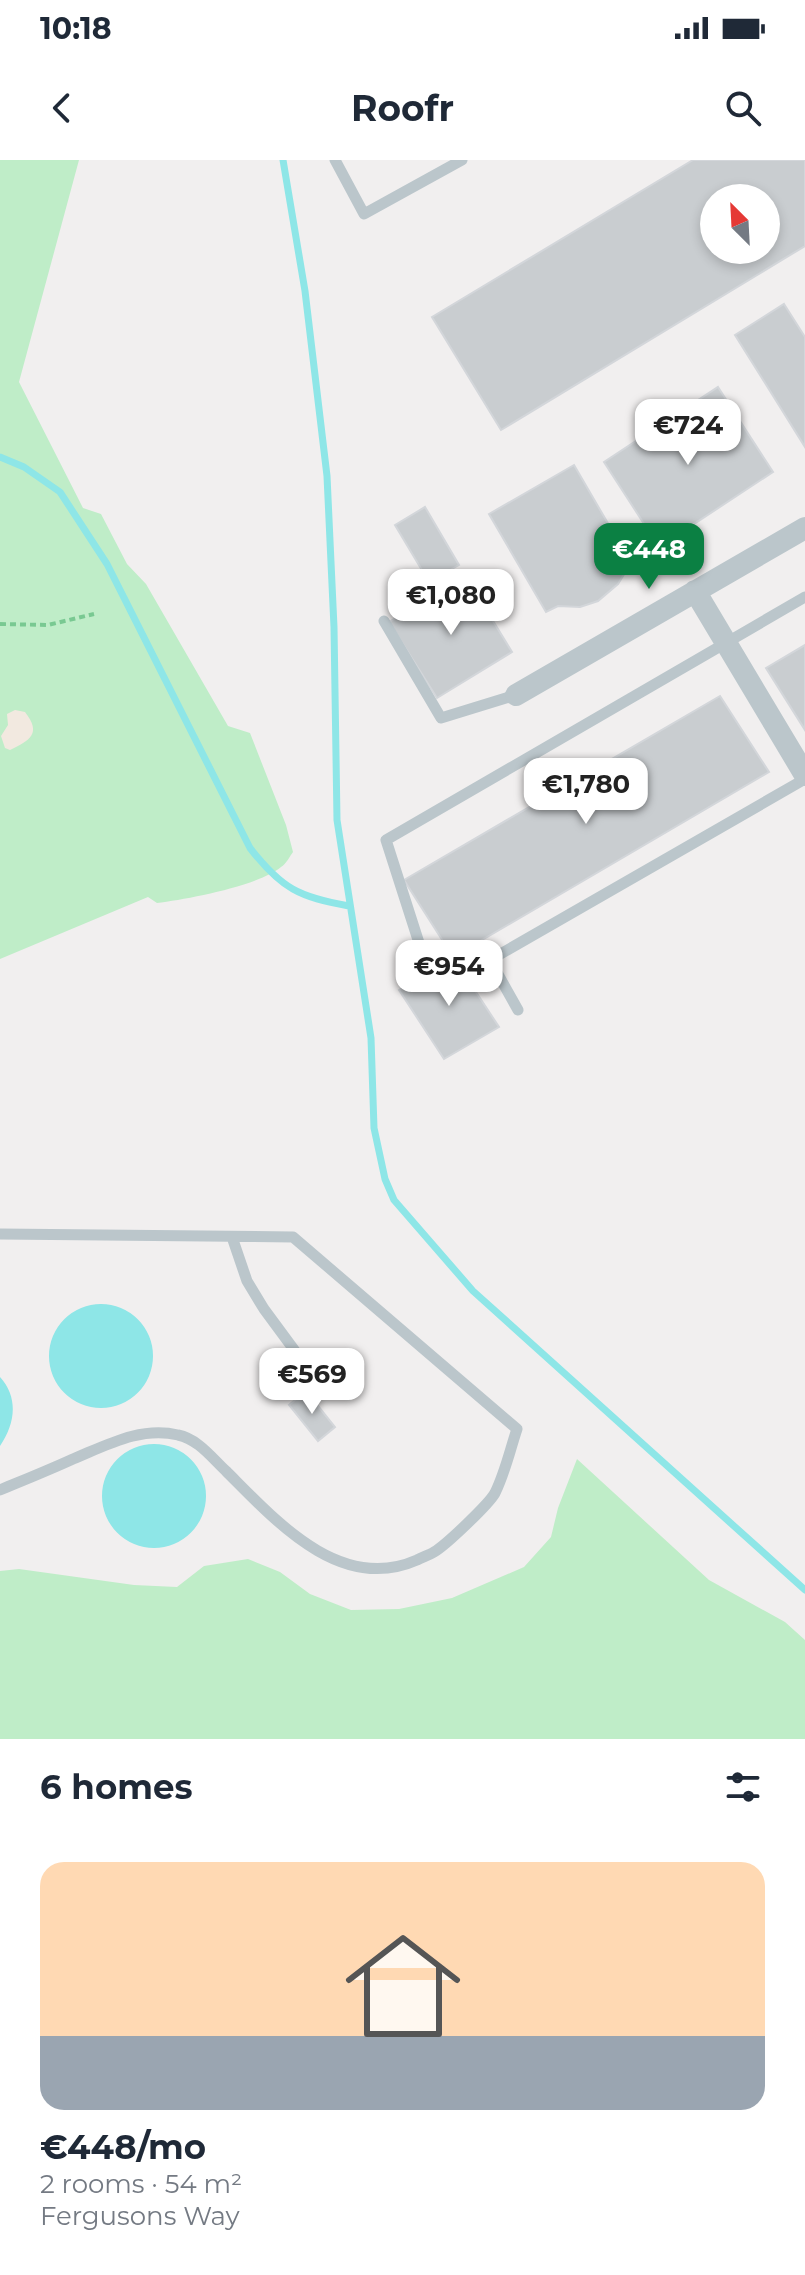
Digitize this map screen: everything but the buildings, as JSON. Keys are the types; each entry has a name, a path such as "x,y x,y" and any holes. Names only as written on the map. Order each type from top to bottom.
{"street":[{"path":"516,695 805,528"},
{"path":"695,591 805,777"}],"lane":[{"path":"335,160 364,214 462,160"},
{"path":"429,963 420,946 386,840 805,597"},
{"path":"384,621 441,718 516,695"},
{"path":"518,1010 490,960 805,777"},
{"path":"0,1234 293,1237 517,1429 494,1494 434,1552 391,1568 365,1567 338,1561 313,1549 258,1503 198,1444 181,1435 156,1432 125,1438 0,1490"},
{"path":"232,1237 247,1281 309,1370"}],"path":[{"path":"0,624 48,625 94,614"}],"green space":[{"path":"0,160 79,160 19,382 83,508 101,514 127,564 146,584 228,726 250,733 286,825 293,852 283,866 256,880 222,891 170,901 157,903 148,897 0,959"},
{"path":"577,1459 709,1580 785,1622 805,1640 805,1739 0,1739 0,1571 19,1569 134,1585 177,1587 204,1566 248,1559 280,1572 310,1594 351,1610 399,1609 452,1598 524,1567 551,1537 558,1508"}],"sand":[{"path":"15,710 25,712 33,731 28,739 10,750 5,748 1,736 8,725 7,714"}],"water":[{"path":"101,1304 121,1308 138,1319 149,1336 153,1356 149,1376 138,1393 121,1404 101,1408 81,1404 64,1393 53,1376 49,1356 53,1336 64,1319 81,1308"},
{"path":"0,1377 10,1394 13,1411 9,1429 0,1446"},
{"path":"154,1444 174,1448 191,1459 202,1476 206,1496 202,1516 191,1533 174,1544 154,1548 134,1544 117,1533 106,1516 102,1496 106,1476 117,1459 134,1448"}],"waterway":[{"path":"283,160 305,291 327,476 334,627 337,820 371,1038 374,1128 385,1179 394,1200 473,1291 805,1590"},
{"path":"0,457 24,467 60,492 107,564 250,848 272,873 293,889 317,899 349,906"}]}
